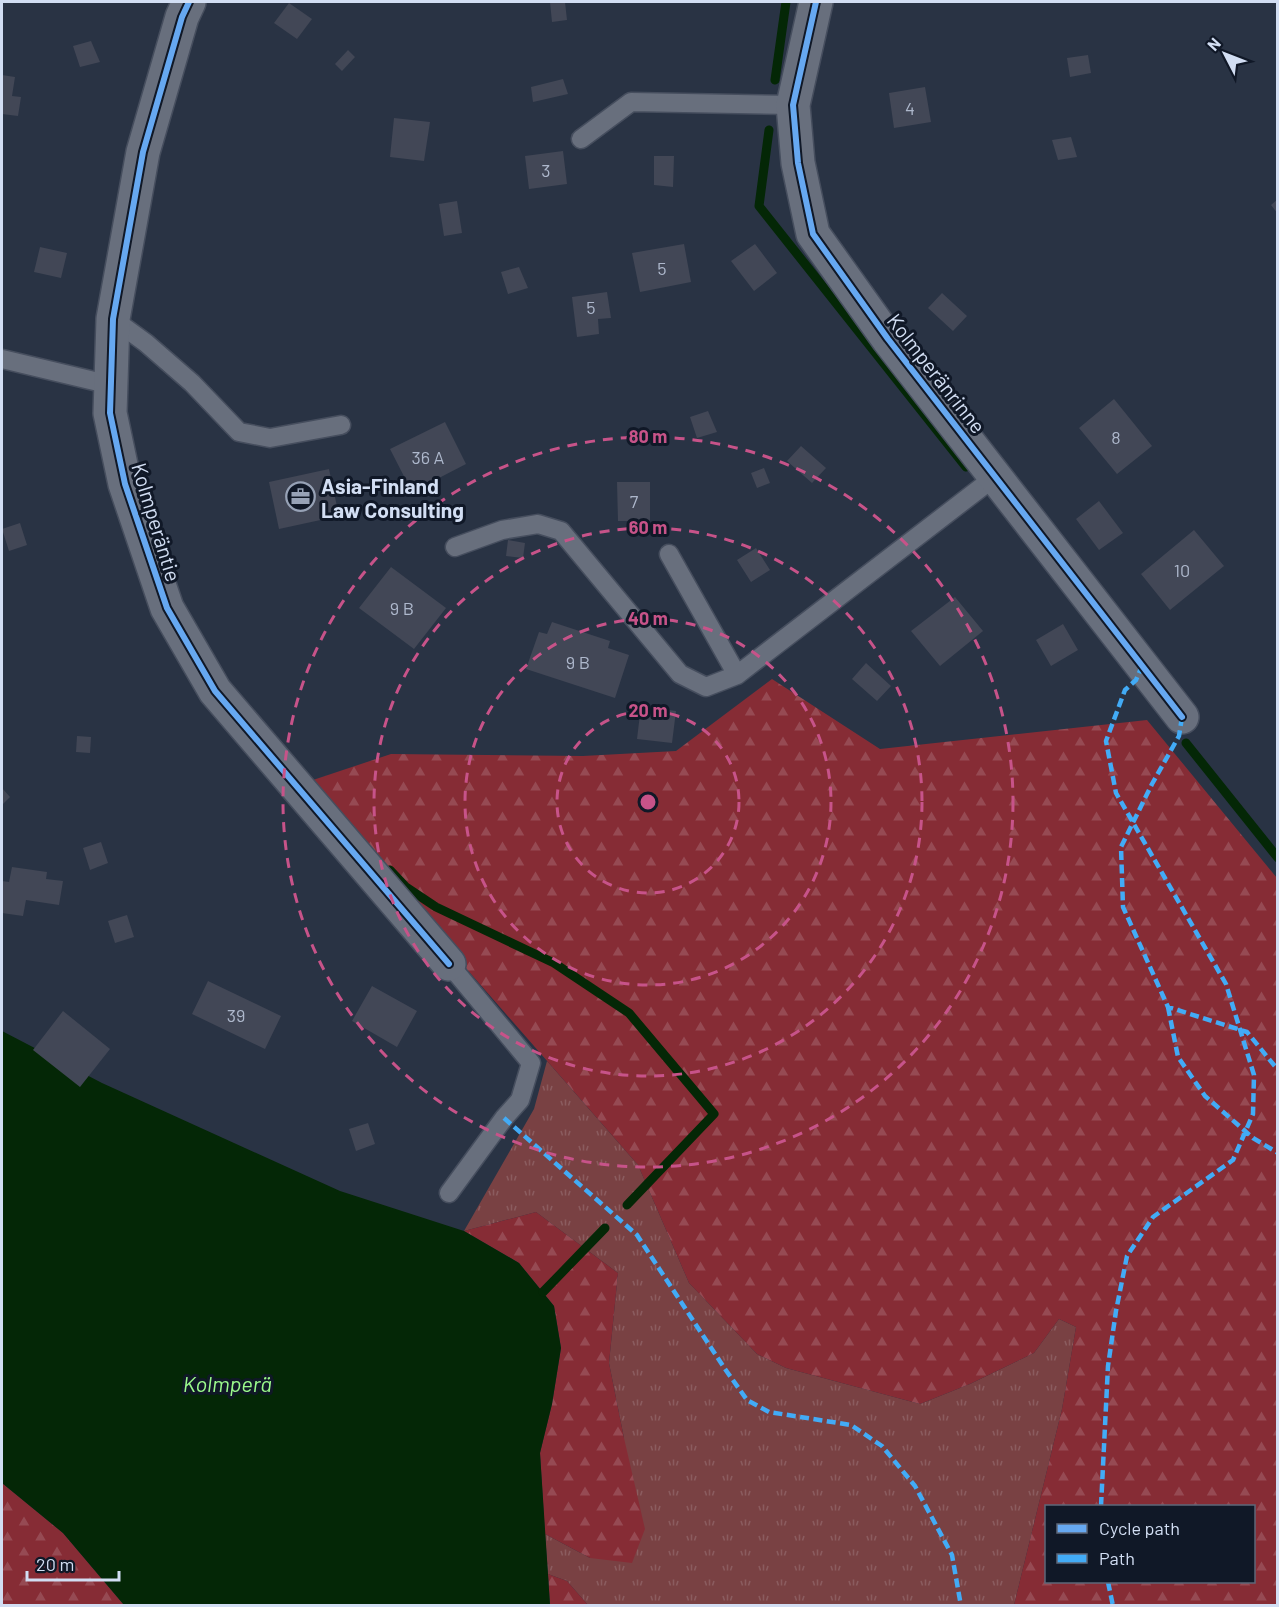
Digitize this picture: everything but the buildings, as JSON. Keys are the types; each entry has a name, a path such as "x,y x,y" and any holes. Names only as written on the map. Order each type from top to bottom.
{"street":[{"name":"Kolmperäntie","path":"189,2 182,17 143,152 113,319 110,413 125,484 167,608 215,691 449,964"},
{"name":"Kolmperänrinne","path":"816,2 793,105 798,163 813,234 888,339 1182,717"}],"lane":[{"path":"581,138 631,102 793,105"},
{"path":"113,319 192,383 239,432 270,438 341,425"},
{"path":"2,359 111,385"},
{"path":"455,547 502,530 538,524 561,531 680,674 706,687 737,675 996,476"},
{"path":"669,554 737,675"},
{"path":"449,964 531,1063 520,1100 449,1193"}],"green space":[{"path":"772,679 880,749 1147,720 1277,878 1277,1605 1014,1605 1062,1409 1076,1327 1059,1319 1034,1353 970,1384 920,1404 786,1368 757,1354 689,1283 638,1165 304,783 391,754 583,756 676,751"},
{"path":"547,1061 638,1165 689,1283 757,1354 786,1368 920,1404 970,1384 1034,1353 1059,1319 1076,1327 1062,1409 1014,1605 588,1605 567,1581 548,1574 545,1534 590,1558 624,1438 609,1363 618,1273 536,1212 464,1231 534,1109"},
{"path":"536,1212 618,1273 609,1363 645,1529 632,1563 590,1558 545,1534 540,1453 552,1404 561,1348 554,1306 519,1263 464,1231"},
{"path":"2,1483 63,1533 124,1605 2,1605"},
{"path":"548,1574 567,1581 588,1605 550,1605"}],"water":[{"name":"Kolmperä","path":"2,1031 102,1083 340,1191 464,1231 519,1263 554,1306 561,1348 552,1404 540,1453 550,1605 124,1605 63,1533 2,1483"}],"waterway":[{"path":"775,80 786,2"},
{"path":"769,130 759,206 966,467"},
{"path":"1186,743 1278,858"},
{"path":"390,870 406,887 436,907 554,963 629,1013 714,1114 627,1205"},
{"path":"543,1292 605,1228"}],"marked path":[{"path":"1101,1505 1108,1366 1127,1256 1153,1217 1233,1160 1253,1114 1254,1075 1226,984 1116,793 1106,741 1125,690 1136,680 1142,666"},
{"path":"1182,717 1179,736 1121,847 1123,907 1168,1007 1247,1032 1278,1070"},
{"path":"1168,1007 1178,1057 1205,1096 1253,1138 1278,1153"},
{"path":"504,1118 637,1235 747,1400 769,1412 851,1425 882,1446 915,1486 952,1555 961,1606"},
{"path":"1108,1583 1113,1606"}],"cycle path":[{"path":"189,2 182,17 143,152 113,319 110,413 125,484 167,608 215,691 449,964"},
{"path":"816,2 793,105 798,163 813,234 888,339 1182,717"}],"place":[{"name":"Asia-Finland Law Consulting","path":"300,497"}]}
